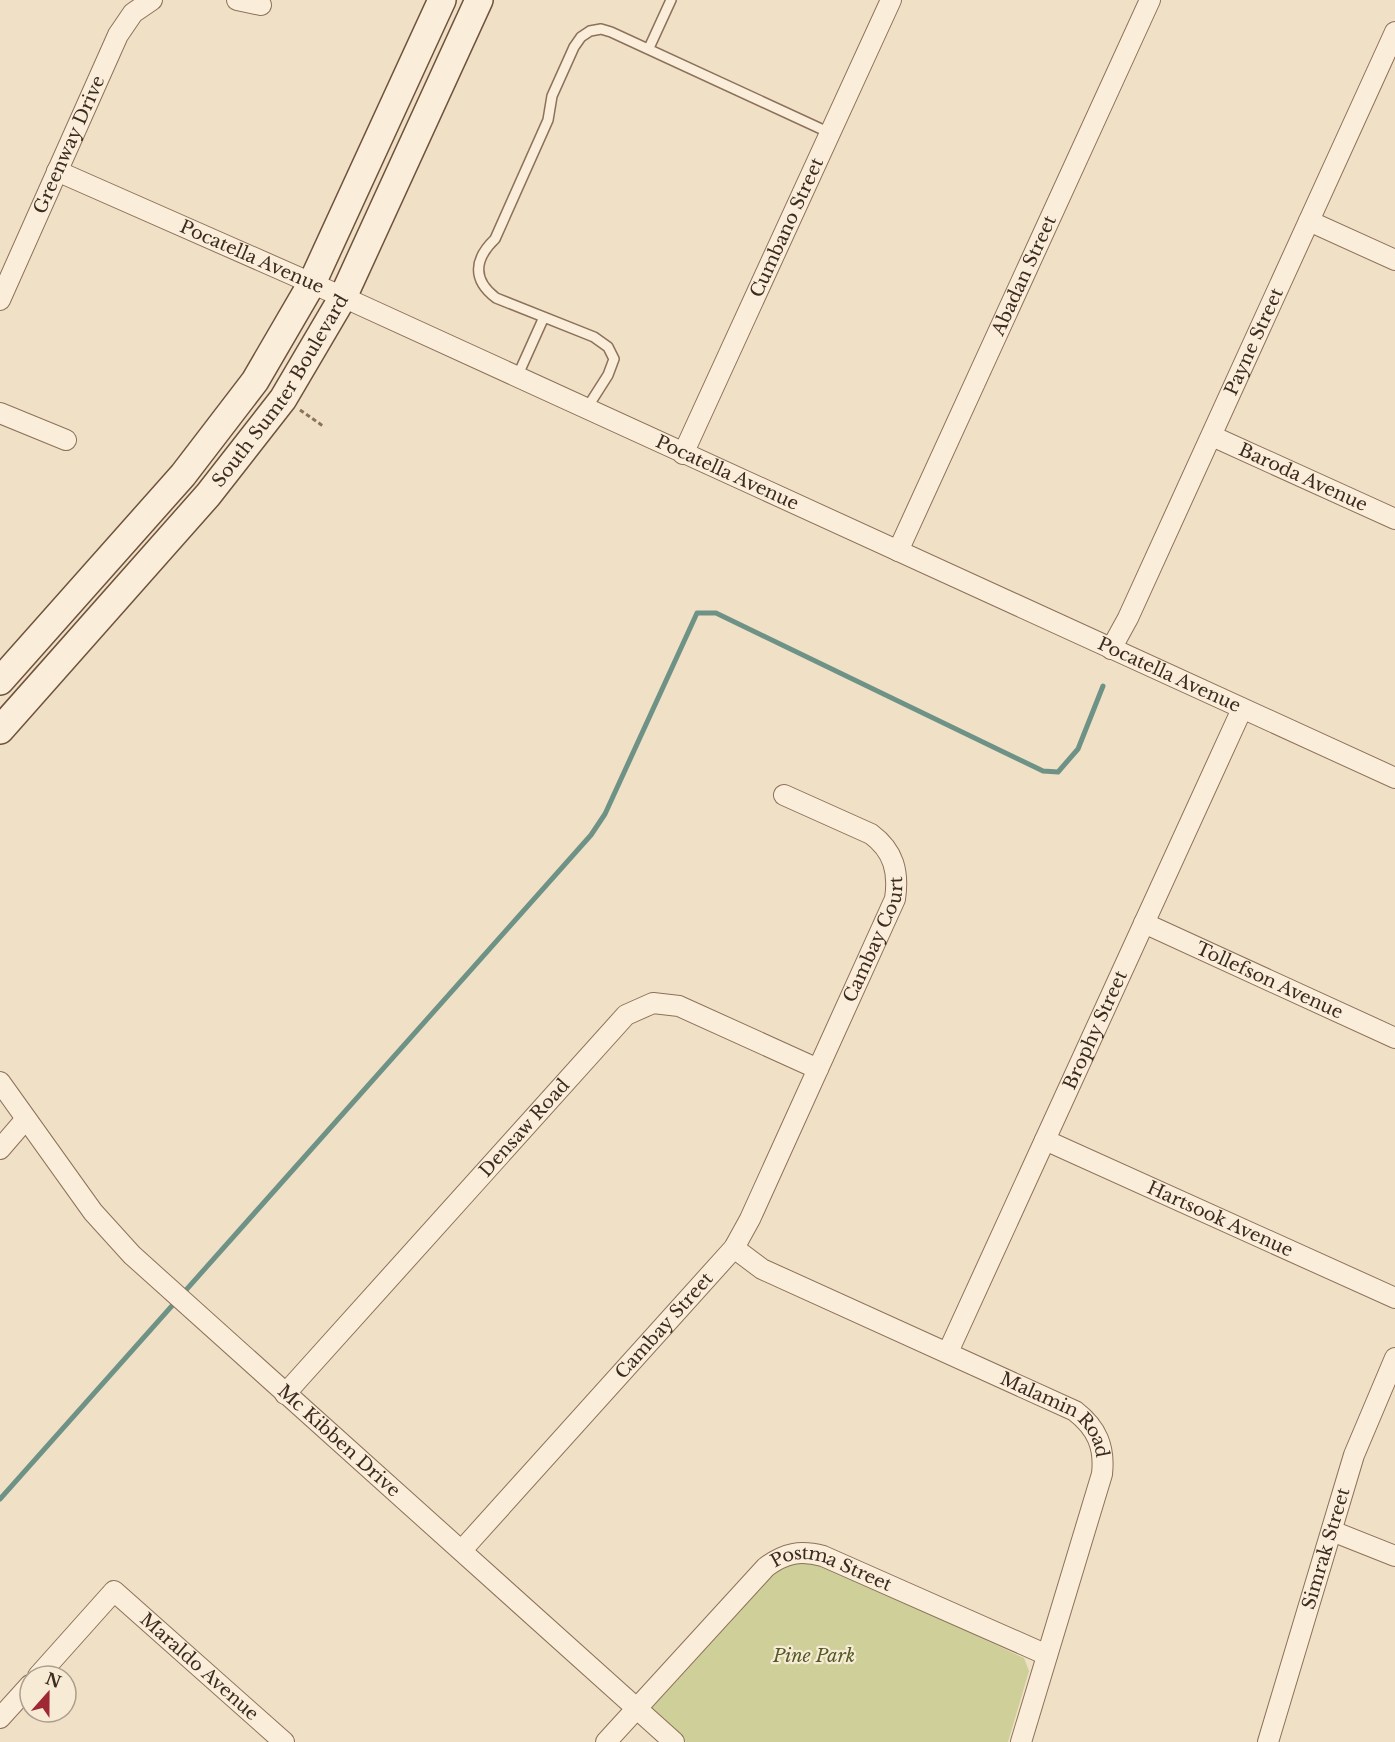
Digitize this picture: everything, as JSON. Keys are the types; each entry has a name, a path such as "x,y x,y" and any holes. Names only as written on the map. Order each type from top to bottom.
{"main road":[{"name":"South Sumter Boulevard","path":"0,681 220,430 280,341 312,283 442,0"},
{"name":"South Sumter Boulevard","path":"0,730 208,495 283,399 343,297 480,0"}],"street":[{"name":"Greenway Drive","path":"0,300 122,27 134,13 152,0"},
{"path":"237,0 261,5"},
{"name":"Cumbano Street","path":"683,454 891,0"},
{"name":"Abadan Street","path":"898,551 1150,0"},
{"name":"Payne Street","path":"1111,649 1128,618 1212,436 1395,33"},
{"name":"Pocatella Avenue","path":"57,171 343,297 1395,778"},
{"path":"1309,221 1395,260"},
{"path":"0,413 66,440"},
{"name":"Baroda Avenue","path":"1212,436 1395,519"},
{"name":"Brophy Street","path":"948,1352 1242,709"},
{"name":"Cambay Court","path":"784,795 871,834 887,849 895,865 895,899 818,1069"},
{"name":"Tollefson Avenue","path":"1144,923 1395,1038"},
{"name":"Densaw Road","path":"285,1394 626,1015 638,1007 653,1003 679,1006 818,1069"},
{"name":"Cambay Street","path":"462,1550 734,1248 750,1219 818,1069"},
{"name":"Mc Kibben Drive","path":"0,1082 93,1212 132,1256 674,1742"},
{"name":"Mc Kibben Drive","path":"0,1098 25,1120"},
{"path":"0,1149 25,1120"},
{"name":"Hartsook Avenue","path":"1045,1140 1395,1298"},
{"name":"Malamin Road","path":"734,1248 762,1269 1075,1412 1087,1421 1101,1443 1104,1458 1102,1474 1021,1742"},
{"name":"Simrak Street","path":"1268,1742 1354,1455 1395,1358"},
{"path":"1332,1532 1395,1556"},
{"name":"Postma Street","path":"606,1742 766,1567 778,1558 793,1552 823,1556 1047,1655"},
{"name":"Maraldo Avenue","path":"49,1664 114,1591 284,1742"},
{"path":"0,1718 18,1698"}],"lane":[{"path":"649,48 671,0"},
{"path":"586,409 608,375 614,359 608,347 594,338 496,298 486,291 477,272 481,256 500,228 548,120 552,96 581,37 590,31 601,29 649,48 830,133"},
{"path":"517,377 544,317"}],"path":[{"path":"283,399 323,426"}],"green space":[{"name":"Pine Park","path":"796,1559 813,1559 1024,1658 1029,1671 1008,1742 686,1742 646,1707 774,1571"}],"waterway":[{"path":"0,1499 591,835 605,814 697,613 716,613 1043,771 1058,772 1078,749 1103,686"}]}
